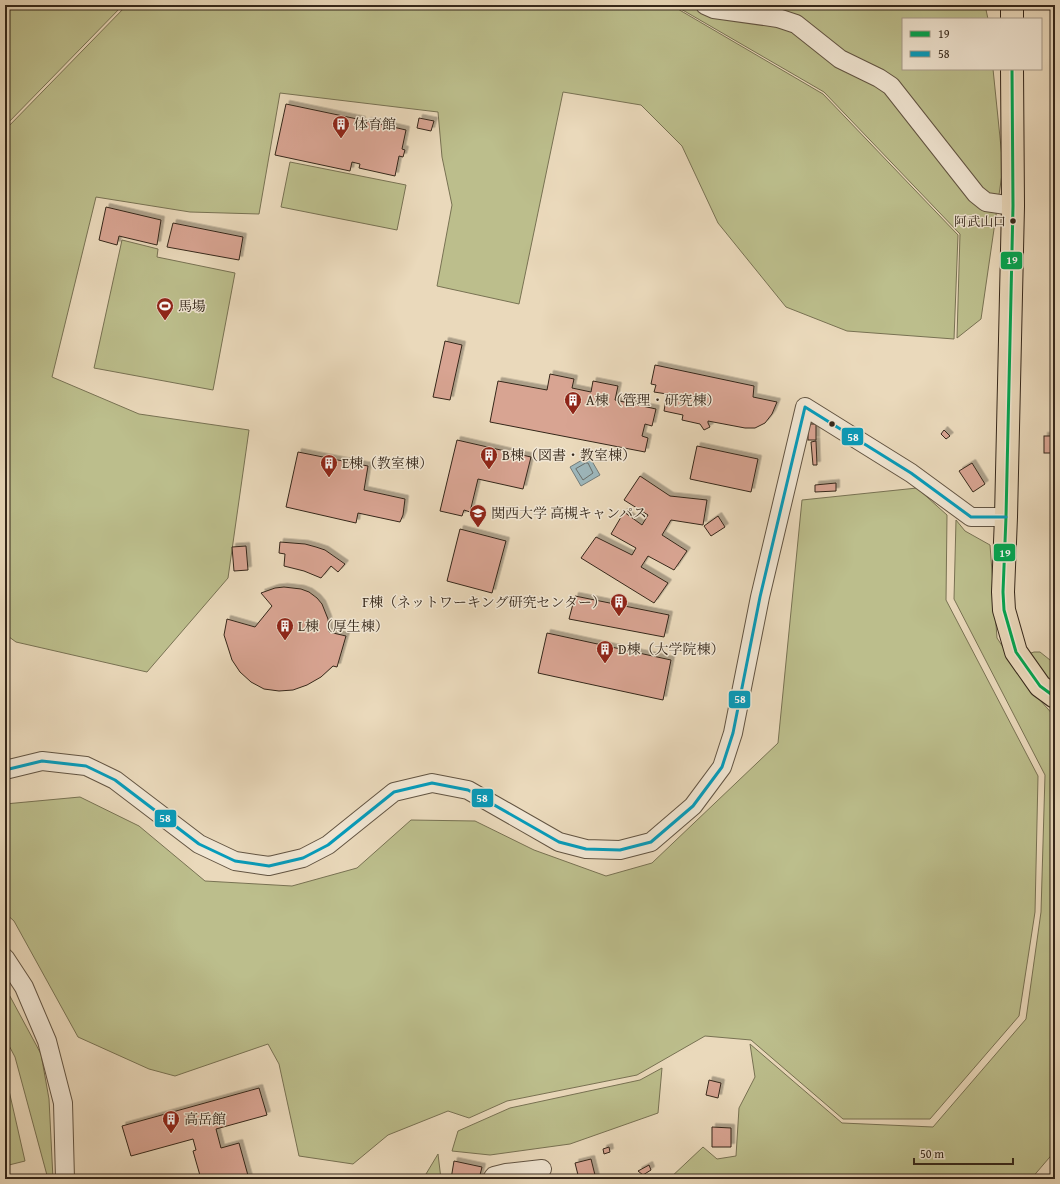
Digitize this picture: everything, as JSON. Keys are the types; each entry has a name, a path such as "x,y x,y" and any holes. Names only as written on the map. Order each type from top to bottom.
{"main road":[{"path":"1012,5 1012,18"},
{"path":"1012,70 1013,206 1003,592 1004,610 1008,629 1016,652 1040,686 1055,697"}],"street":[{"path":"704,5 714,9 778,18 796,24 840,59 879,78 891,86 976,194 986,202 1013,206"},
{"path":"5,770 42,761 86,766 115,780 199,844 236,861 269,866 303,858 328,845 394,792 432,783 468,790 559,842 586,849 620,850 651,842 693,806 722,767 733,733 760,597 805,407 911,473 971,517 1006,517"},
{"path":"5,958 24,987 47,1041 63,1103 65,1179"},
{"path":"492,1179 494,1176 506,1173 542,1170"}],"green space":[{"path":"5,5 123,5 5,126"},
{"path":"127,5 671,5 823,94 958,235 954,339 847,331 786,307 718,223 682,146 641,105 563,92 519,304 437,286 452,205 442,157 438,112 280,93 259,214 190,212 96,197 52,377 139,414 249,430 228,578 147,672 16,642 5,634 5,130"},
{"path":"674,5 985,5 988,18 902,18 902,70 993,70 1003,167 981,319 957,338 960,234 824,92"},
{"path":"290,162 406,185 397,230 281,207"},
{"name":"馬場","path":"122,240 158,249 157,257 235,273 213,390 94,368"},
{"path":"917,488 947,515 946,600 1038,776 1035,912 1019,1016 930,1119 843,1119 751,1040 705,1036 637,1075 507,1101 469,1118 448,1111 388,1135 353,1164 299,1156 279,1064 268,1044 175,1076 149,1069 78,1037 14,921 5,913 5,804 80,797 139,826 205,881 292,886 357,868 411,820 475,821 534,850 606,876 652,863 778,743 802,500"},
{"path":"956,520 965,531 990,545 997,638 1032,691 1055,717 1055,1151 1031,1179 669,1179 703,1147 717,1159 736,1156 739,1108 755,1077 750,1044 842,1123 933,1127 1026,1019 1041,912 1045,775 954,599"},
{"path":"1040,652 1055,664 1055,689 1028,654"},
{"path":"5,987 41,1054 49,1099 53,1179 48,1179 15,1057 5,1038"},
{"path":"662,1068 658,1113 570,1144 490,1155 452,1151 458,1131 510,1108 640,1080"},
{"path":"5,1073 25,1161 5,1166"},
{"path":"438,1154 441,1179 423,1179"}],"water":[{"path":"589,456 600,475 581,486 570,467"}],"building":[{"name":"体育館","path":"286,104 362,120 361,124 366,126 367,121 406,130 402,149 405,150 403,157 399,156 395,176 359,168 360,164 352,162 350,171 275,155"},
{"path":"419,118 434,121 431,131 417,128"},
{"path":"106,207 161,220 157,245 119,236 117,245 99,240"},
{"path":"173,223 243,237 239,260 167,247"},
{"path":"445,341 462,345 450,400 433,397"},
{"path":"655,365 754,386 753,397 777,402 772,414 765,423 755,428 745,428 708,421 710,427 704,430 700,424 682,420 683,415 664,411 667,394 654,392 656,385 651,384"},
{"name":"A棟（管理・研究棟）","path":"550,374 574,379 572,388 591,392 593,381 618,386 615,400 656,409 652,426 645,424 642,436 648,438 645,452 490,422 498,381 547,390"},
{"path":"808,424 816,424 816,440 808,440"},
{"path":"944,430 950,436 946,439 941,434"},
{"path":"1044,436 1055,436 1055,453 1044,453"},
{"name":"B棟（図書・教室棟）","path":"457,440 531,457 523,489 478,479 470,512 464,510 462,516 440,511"},
{"path":"816,441 817,465 813,465 811,442"},
{"path":"697,446 758,459 751,492 690,479"},
{"name":"E棟（教室棟）","path":"298,452 368,466 364,490 405,499 403,515 400,522 358,513 356,523 286,507"},
{"path":"972,463 985,484 973,492 959,471"},
{"path":"640,476 670,496 707,500 703,525 671,520 662,535 687,551 674,570 648,556 641,567 668,583 654,603 581,558 596,537 632,555 636,548 611,534 624,512 642,525 648,515 624,500"},
{"path":"836,483 836,491 815,492 815,485"},
{"path":"718,516 725,527 711,536 704,526"},
{"path":"460,529 506,541 492,593 447,581"},
{"path":"280,542 305,544 325,550 345,564 338,572 331,566 321,578 304,571 284,566 285,554 279,553"},
{"path":"246,546 248,570 234,571 232,547"},
{"name":"L棟（厚生棟）","path":"284,587 301,589 309,592 317,598 322,604 328,619 329,632 346,636 337,667 333,666 321,677 307,685 293,690 279,691 264,689 251,682 240,672 232,660 224,635 227,619 255,627 272,606 261,593 275,588"},
{"name":"F棟（ネットワーキング研究センター）","path":"575,596 669,615 664,637 569,619"},
{"name":"D棟（大学院棟）","path":"547,633 671,660 663,700 538,673"},
{"path":"709,1080 721,1083 718,1098 706,1095"},
{"name":"高岳館","path":"259,1088 267,1115 216,1129 221,1148 239,1143 249,1179 201,1179 193,1151 196,1150 193,1139 131,1156 122,1126"},
{"path":"712,1127 731,1128 731,1147 712,1147"},
{"path":"609,1147 610,1152 604,1154 603,1149"},
{"path":"591,1159 596,1179 579,1179 575,1163"},
{"path":"454,1161 482,1167 479,1179 451,1179"},
{"path":"649,1165 651,1170 643,1175 638,1171"}],"transit line":[{"name":"19","path":"1012,70 1013,206 1003,592 1004,610 1016,652 1040,686 1055,697"},
{"name":"58","path":"5,770 42,761 86,766 115,780 199,844 235,861 269,866 303,858 328,845 394,792 432,783 468,790 559,842 586,849 620,850 651,842 693,806 722,767 733,733 760,597 805,407 911,473 971,517 1006,517"}],"place":[{"name":"体育館","path":"341,139"},
{"name":"阿武山口","path":"1013,221"},
{"name":"馬場","path":"165,321"},
{"name":"A棟（管理・研究棟）","path":"573,415"},
{"name":"B棟（図書・教室棟）","path":"489,470"},
{"name":"E棟（教室棟）","path":"329,478"},
{"name":"関西大学 高槻キャンパス","path":"478,528"},
{"name":"F棟（ネットワーキング研究センター）","path":"619,617"},
{"name":"L棟（厚生棟）","path":"285,641"},
{"name":"D棟（大学院棟）","path":"605,664"},
{"name":"高岳館","path":"171,1134"}]}
